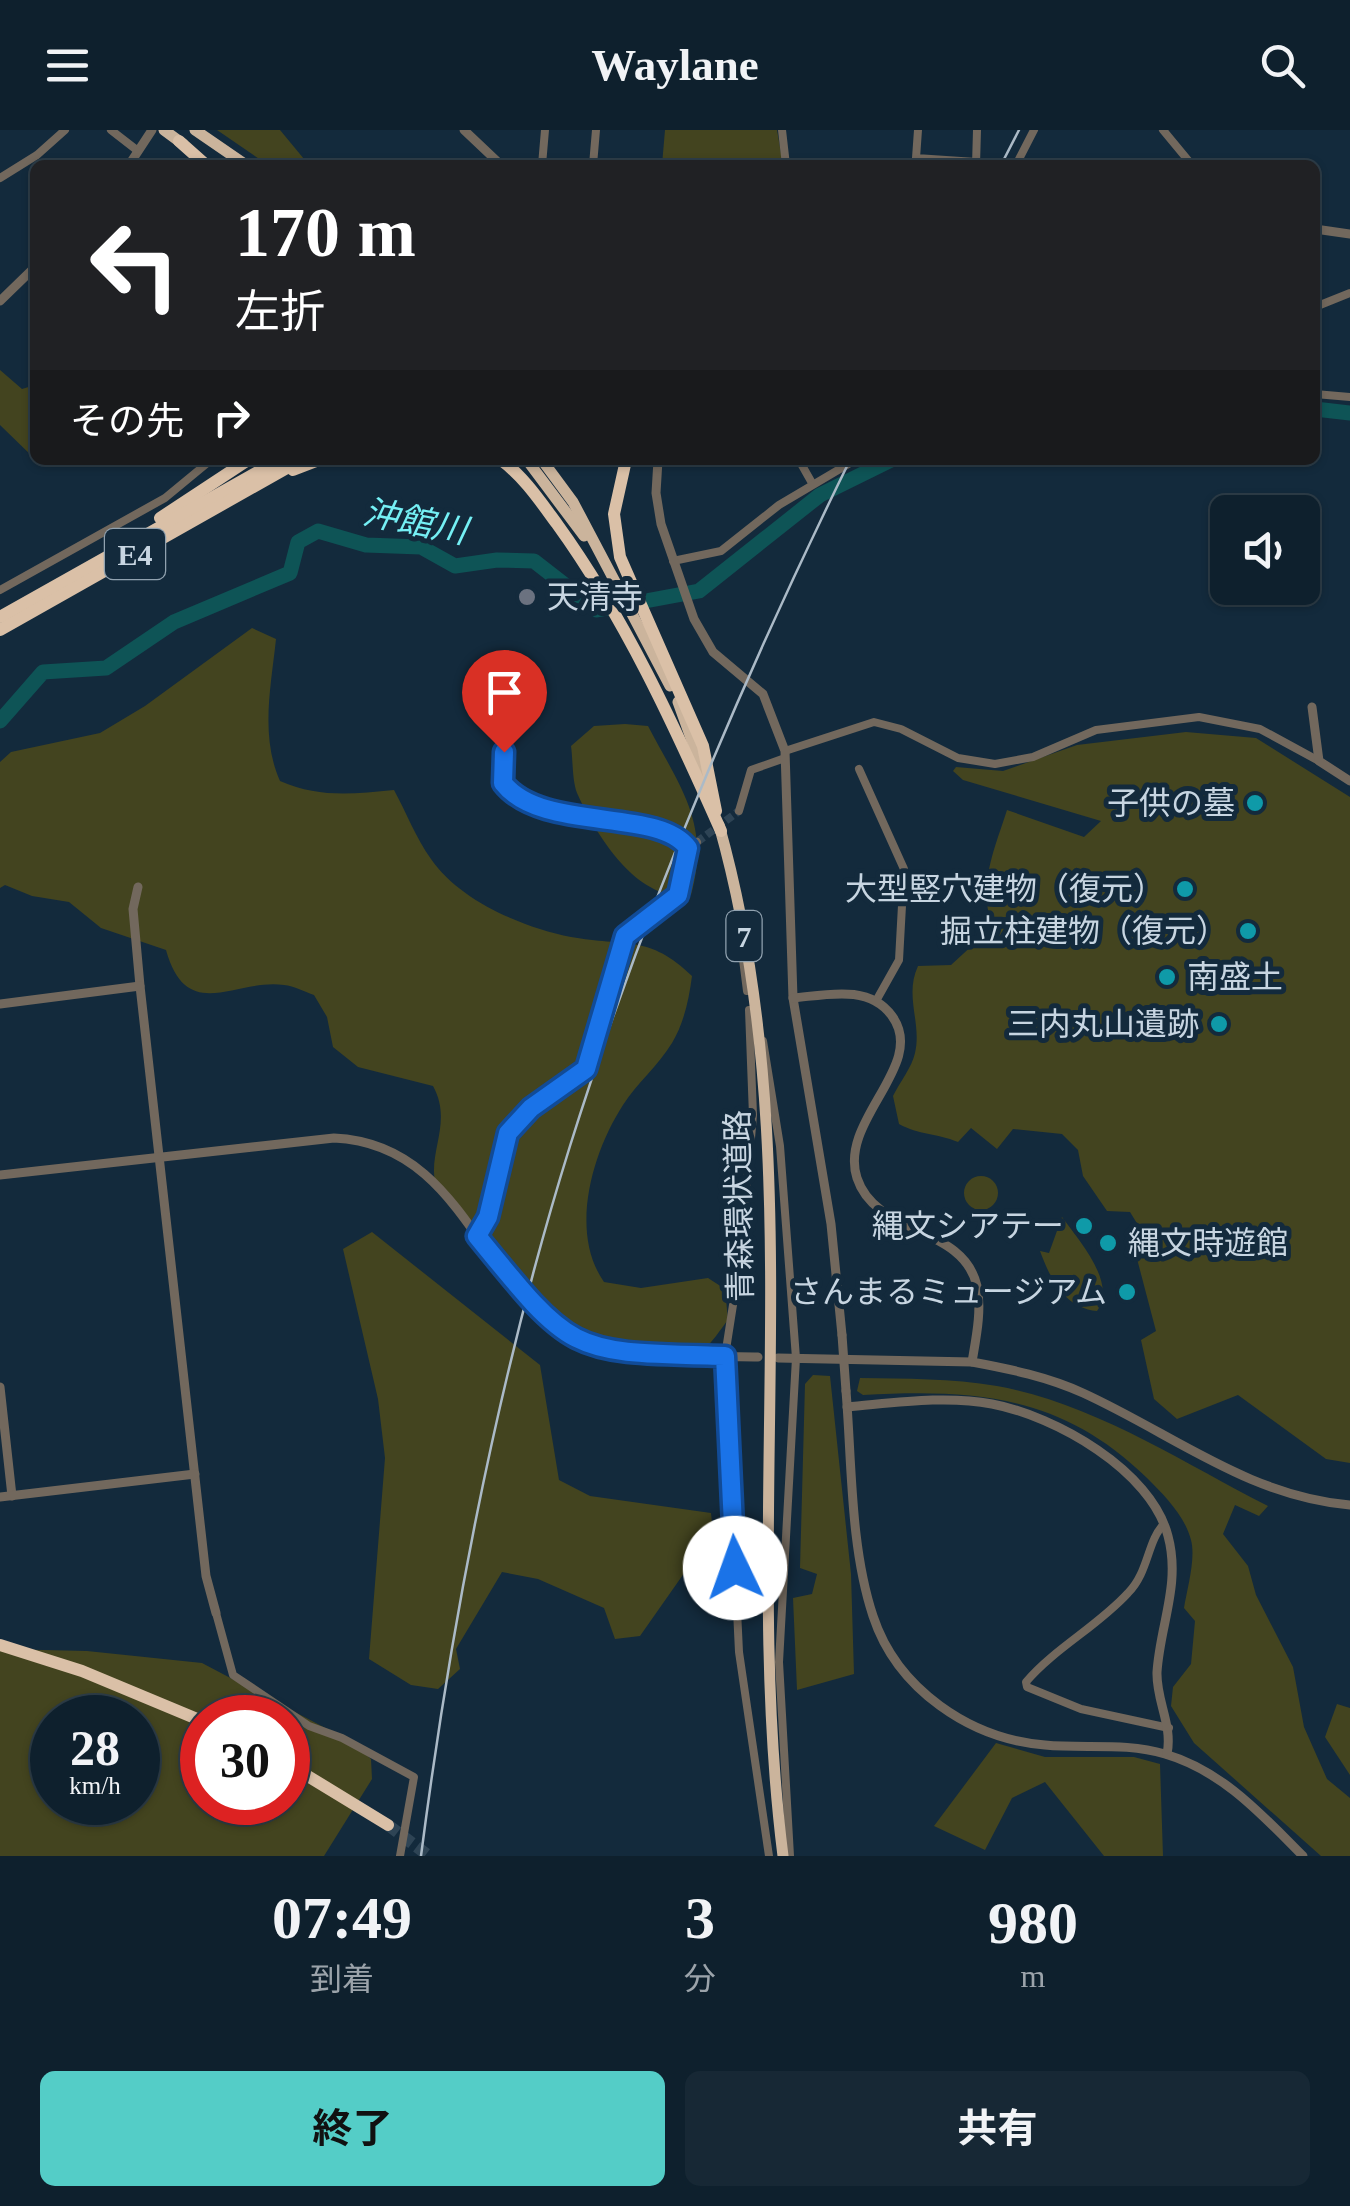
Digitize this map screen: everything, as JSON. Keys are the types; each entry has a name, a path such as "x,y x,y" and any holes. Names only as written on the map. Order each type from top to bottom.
{"highway":[{"path":"164,130 208,160"},
{"path":"195,130 239,160"},
{"path":"180,141 201,160"},
{"path":"83,569 240,465"},
{"path":"267,474 275,465"},
{"path":"267,474 289,465"},
{"path":"267,474 300,465"},
{"path":"506,465 538,499 596,582 673,722 719,824"},
{"path":"531,465 622,579"},
{"path":"546,465 573,502 639,611 703,746 719,824"},
{"path":"622,579 614,514 625,465"},
{"name":"E4","path":"0,617 83,569 267,474"},
{"name":"E4","path":"0,630 267,474"},
{"name":"青森環状道路","path":"719,824 760,1027 770,1183 769,1702 787,1856"},
{"path":"0,1646 82,1671 180,1711"},
{"path":"310,1778 388,1826"}],"street":[{"path":"0,178 37,155 65,130"},
{"path":"111,130 140,148"},
{"path":"132,160 152,130"},
{"path":"464,130 497,160"},
{"path":"542,160 545,130"},
{"path":"593,160 596,130"},
{"path":"782,130 785,160"},
{"path":"918,130 916,158 940,160"},
{"path":"976,160 977,130"},
{"path":"1019,160 1034,130"},
{"path":"1163,130 1188,160"},
{"path":"1320,229 1350,234"},
{"path":"0,301 30,272"},
{"path":"1320,305 1350,293"},
{"path":"1320,394 1350,397"},
{"path":"0,590 165,498 205,465"},
{"path":"658,465 656,494 694,619 713,652 763,694 785,754 792,998 831,1224 864,1588 881,1635 907,1674 953,1716 1006,1738 1048,1746 1118,1746 1167,1754 1236,1790 1304,1856"},
{"path":"802,465 812,482"},
{"path":"675,566 721,551 812,482 844,465"},
{"path":"1312,707 1319,761"},
{"path":"739,810 751,770 874,722 901,728 958,758 996,764 1034,757 1096,730 1200,717 1260,729 1350,781"},
{"path":"505,721 503,783 518,800 586,819 670,830 688,848"},
{"path":"859,769 904,869 900,960 876,1001"},
{"path":"477,1236 488,1217 508,1133 531,1108 586,1069 625,936 678,895 688,848 697,842"},
{"path":"138,888 133,909 140,986 206,1576 232,1674 308,1726 342,1738 414,1777 400,1856"},
{"path":"740,916 754,1055 753,1115 741,1254 725,1356 739,1652 769,1856"},
{"path":"0,1004 140,986"},
{"path":"792,998 850,994 876,1001 894,1018 900,1047 893,1070 858,1135 855,1173 866,1196 877,1207 946,1245 966,1262 979,1303 972,1362"},
{"path":"760,1027 770,1067 780,1146 796,1358 778,1662 787,1856"},
{"path":"0,1175 334,1138 375,1143 422,1170 540,1314 583,1344 616,1353 758,1357"},
{"path":"778,1358 972,1362 1014,1370 1083,1393 1254,1483 1298,1497 1350,1505"},
{"path":"0,1387 12,1496"},
{"path":"847,1407 959,1400 1022,1412 1122,1467 1142,1488 1164,1524 1173,1588 1158,1672 1169,1728 1167,1754"},
{"path":"0,1497 195,1474"},
{"path":"1164,1524 1156,1532 1150,1561 1130,1592 1026,1682 1027,1687 1081,1709 1169,1728"}],"shaded area":[{"path":"217,130 280,130 305,160 261,160"},
{"path":"665,130 777,130 782,160 662,160"},
{"path":"0,370 22,389 30,387 30,454 0,425"},
{"path":"252,628 276,639 269,729 280,781 322,792 394,790 431,859 475,900 552,932 649,948 692,976 676,1035 623,1105 602,1146 586,1217 593,1262 604,1282 641,1288 708,1278 725,1289 728,1320 703,1350 668,1363 631,1359 593,1341 519,1282 437,1189 434,1164 441,1113 433,1086 358,1067 333,1047 327,1017 314,995 284,985 200,992 186,986 175,973 166,950 101,928 69,902 32,896 5,885 0,888 0,762 11,752 100,733 145,706"},
{"path":"594,726 648,726 689,807 697,847 691,895 672,895 637,878 607,846 577,793 571,746"},
{"path":"1186,732 1256,738 1350,797 1350,1463 1326,1459 1238,1395 1177,1419 1154,1399 1141,1340 1156,1331 1136,1255 1146,1238 1130,1212 1107,1211 1083,1176 1078,1150 1062,1134 1013,1129 997,1149 971,1128 958,1142 899,1124 893,1096 911,1064 917,1042 914,977 918,966 951,965 1000,920 989,914 987,888 1007,810 1084,837 1101,821 963,780 953,771 956,767 1003,771 1077,745"},
{"path":"981,1176 993,1181 998,1193 993,1205 981,1210 969,1205 964,1193 969,1181"},
{"path":"1062,1217 1086,1249 1099,1275 1103,1288 1097,1311 1067,1298 1040,1251 1049,1253"},
{"path":"372,1232 540,1365 559,1480 590,1496 711,1513 713,1532 640,1636 615,1639 604,1608 538,1579 502,1572 456,1649 460,1669 438,1689 411,1685 369,1659 385,1458 378,1399 343,1249"},
{"path":"813,1375 830,1376 851,1574 854,1674 797,1690 793,1598 812,1594 817,1574 800,1568 805,1384"},
{"path":"860,1378 963,1382 1033,1394 1136,1436 1268,1506 1259,1516 1235,1505 1223,1534 1248,1566 1256,1595 1293,1667 1304,1727 1327,1779 1350,1798 1350,1856 1321,1856 1194,1743 1171,1706 1173,1687 1191,1664 1195,1621 1184,1608 1192,1548 1179,1514 1147,1478 1115,1450 1050,1414 980,1397 863,1395 857,1391"},
{"path":"0,1649 87,1651 202,1663 263,1695 180,1695 180,1825 310,1825 310,1720 352,1742 371,1759 372,1779 324,1856 0,1856"},
{"path":"1337,1704 1350,1708 1350,1775 1325,1737"},
{"path":"996,1743 1045,1757 1134,1757 1160,1764 1163,1856 1104,1856 1045,1782 1012,1798 985,1850 934,1826"}],"waterway":[{"name":"沖館川","path":"1320,410 1350,413"},
{"name":"沖館川","path":"0,721 43,672 106,668 174,622 290,573 298,542 318,531 366,545 421,547 455,566 497,560 534,561 597,610 699,591 820,495 881,465"}],"tunnel":[{"path":"697,842 739,811"},
{"path":"388,1825 429,1856"}],"railway":[{"path":"1004,160 1019,130"},
{"path":"421,1856 447,1676 480,1498 521,1321 570,1146 630,970 697,798 848,465"}],"place":[{"name":"天清寺","path":"527,597"},
{"name":"子供の墓","path":"1255,803"},
{"name":"大型竪穴建物（復元）","path":"1185,889"},
{"name":"掘立柱建物（復元）","path":"1248,931"},
{"name":"南盛土","path":"1167,977"},
{"name":"三内丸山遺跡","path":"1219,1024"},
{"name":"縄文シアテー","path":"1084,1226"},
{"name":"縄文時遊館","path":"1108,1243"},
{"name":"さんまるミュージアム","path":"1127,1292"}],"route":[{"path":"504,752 503,783 518,800 586,819 670,830 688,848 678,895 625,936 586,1069 531,1108 508,1133 488,1217 477,1236 540,1314 583,1344 616,1353 725,1356 735,1568"}]}
